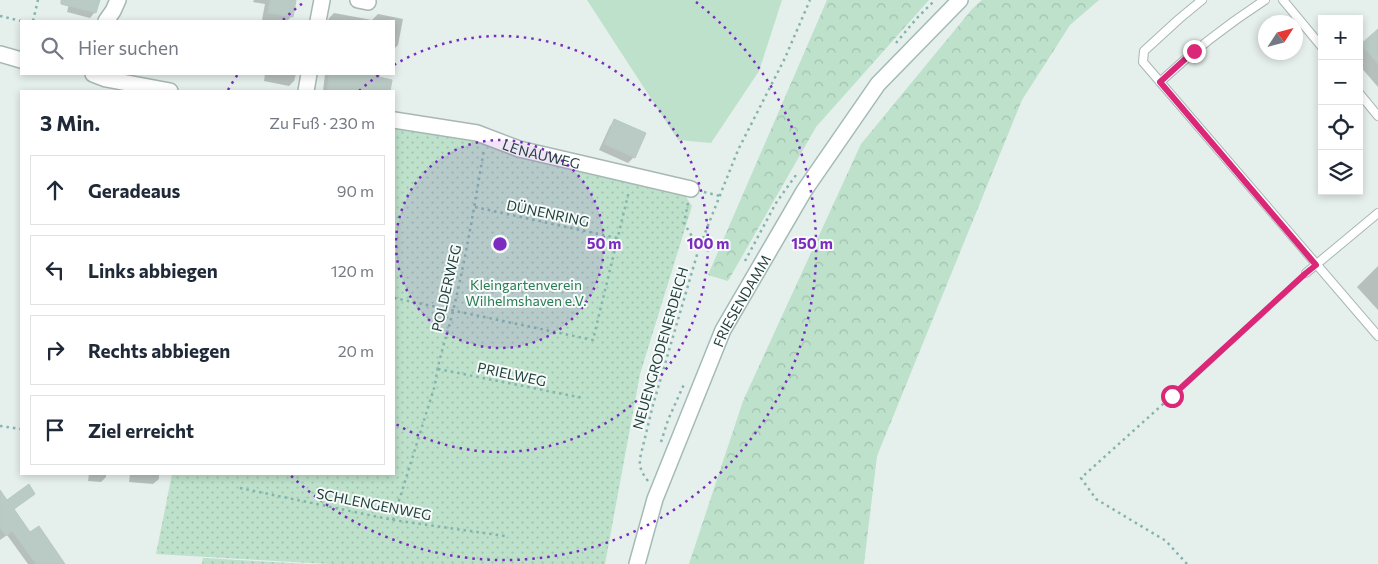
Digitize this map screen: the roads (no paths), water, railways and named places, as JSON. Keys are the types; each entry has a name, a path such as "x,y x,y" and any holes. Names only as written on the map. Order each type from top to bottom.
{"main road":[{"path":"107,20 114,11 118,0"},
{"path":"318,20 322,0"},
{"name":"FRIESENDAMM","path":"637,564 655,499 723,330 804,191 878,84 960,0"},
{"path":"0,54 20,60"},
{"path":"306,90 309,75"},
{"path":"98,78 140,89 155,90"},
{"name":"LENAUWEG","path":"395,120 477,133 518,149 691,190"}],"lane":[{"path":"1202,0 1178,19 1144,51 1143,62 1378,336"},
{"path":"1160,82 1208,41 1265,0"},
{"path":"1283,0 1318,42"},
{"path":"1363,98 1378,116"},
{"path":"1306,273 1378,213"}],"park label":[{"name":"Kleingartenverein Wilhelmshaven e.V.","path":"526,292"}]}
